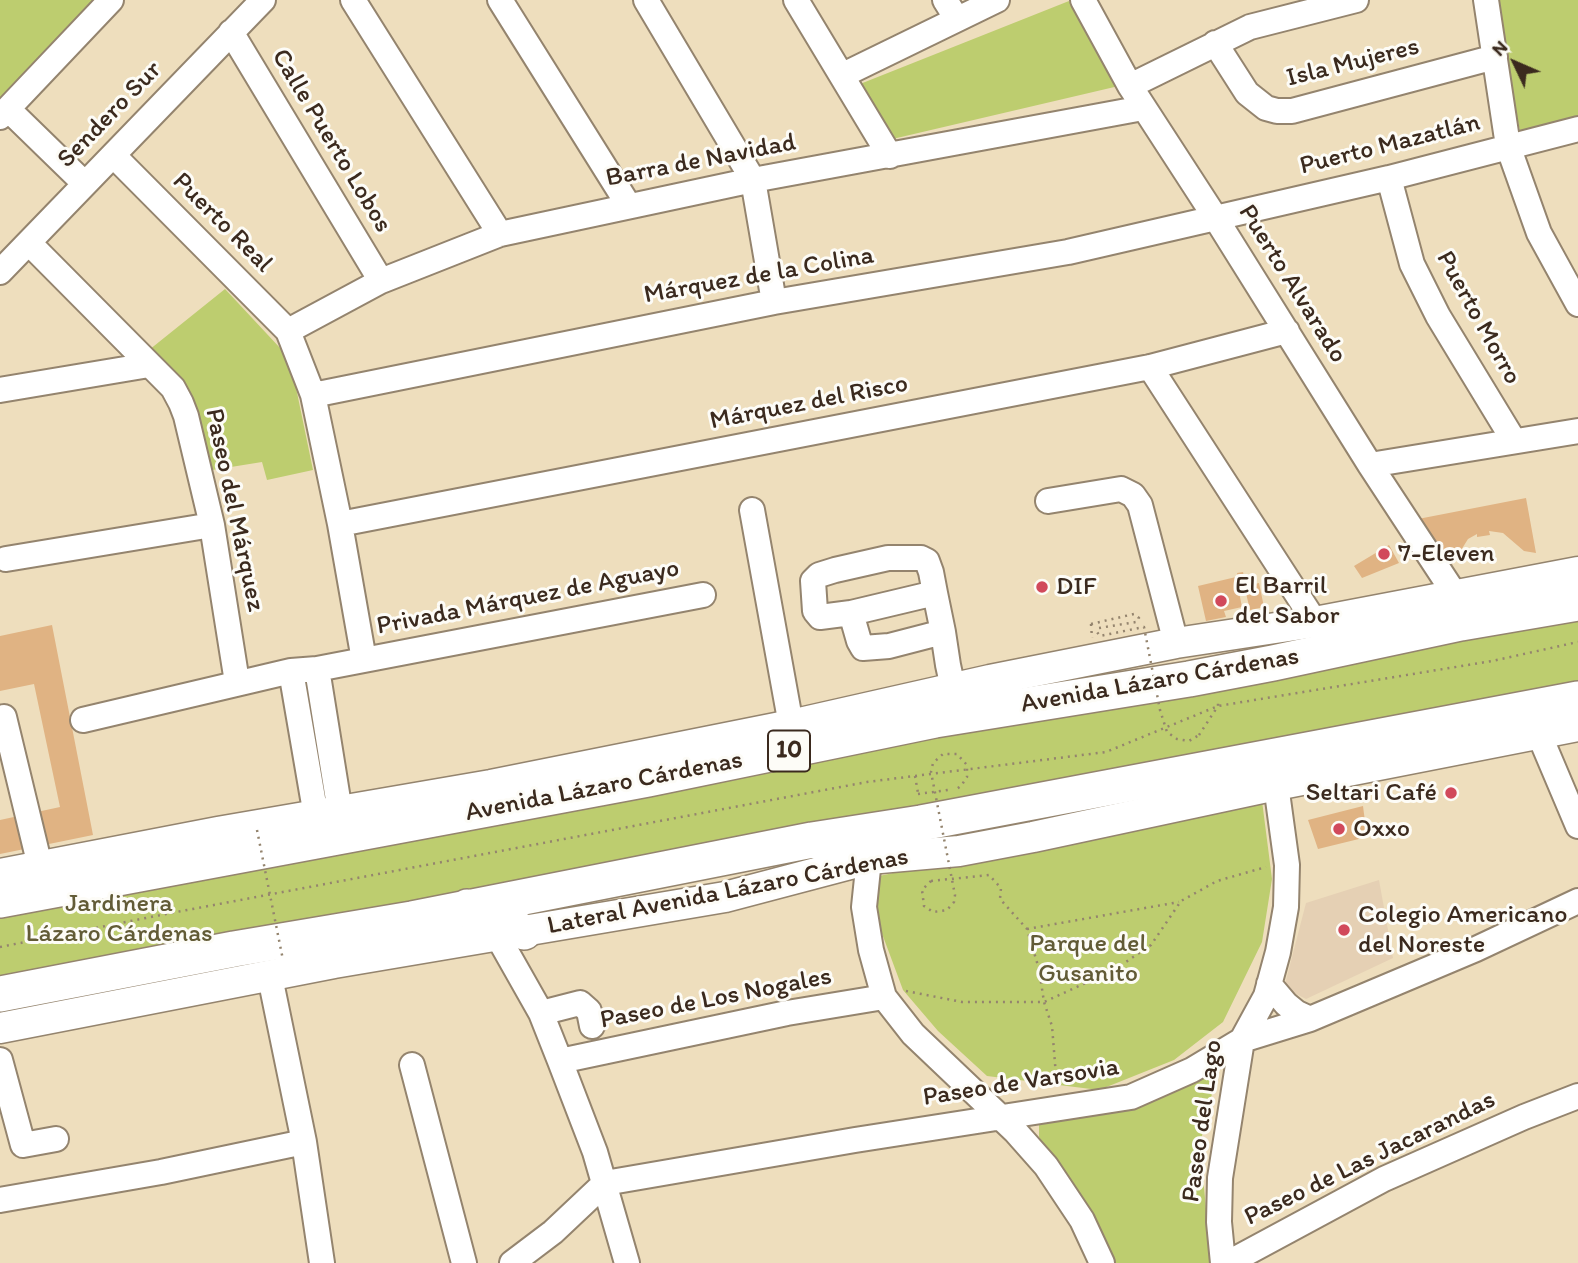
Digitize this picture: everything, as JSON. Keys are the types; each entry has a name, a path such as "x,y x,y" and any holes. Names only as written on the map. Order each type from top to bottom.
{"highway":[{"name":"Avenida Lázaro Cárdenas","path":"11,878 124,875 263,840 792,751 935,720 1201,677 1461,623 1578,603"},
{"path":"0,994 234,949 412,919 812,840 961,816 1578,699"},
{"path":"835,715 935,720"},
{"path":"263,840 296,844 385,803"},
{"path":"812,840 869,859"},
{"path":"467,907 511,934"}],"main road":[{"path":"11,878 218,832 491,785 791,725 953,688 1176,643 1315,622 1578,572"},
{"name":"Lateral Avenida Lázaro Cárdenas","path":"0,1028 277,969 334,963 725,897 869,859 959,851 1578,726"}],"street":[{"path":"85,184 4,113 111,0"},
{"name":"Sendero Sur","path":"0,272 263,0"},
{"path":"353,0 499,234"},
{"path":"500,0 629,206"},
{"path":"646,0 752,180 774,302"},
{"path":"796,0 890,156"},
{"path":"843,75 951,9 998,0"},
{"name":"Puerto Alvarado","path":"1083,0 1129,86 1456,596"},
{"path":"1129,86 1250,27 1356,0"},
{"path":"1486,0 1508,146 1539,233 1578,304"},
{"name":"Calle Puerto Lobos","path":"231,32 381,281"},
{"name":"Isla Mujeres","path":"1215,43 1248,93 1266,108 1277,111 1292,111 1495,57"},
{"name":"Barra de Navidad","path":"288,331 381,281 499,234 752,180 1143,108"},
{"name":"Puerto Mazatlán","path":"1215,217 1389,178 1578,129"},
{"name":"Puerto Real","path":"114,156 288,331"},
{"name":"Puerto Morro","path":"1389,178 1412,264 1438,316 1514,441"},
{"name":"Márquez de la Colina","path":"313,394 774,302 1068,252 1215,217"},
{"name":"Paseo del Márquez","path":"29,243 173,388 186,416 212,525 237,682"},
{"path":"288,331 313,394 364,660"},
{"name":"Márquez del Risco","path":"340,524 1150,367 1287,331"},
{"path":"0,390 149,365"},
{"path":"1150,367 1315,622"},
{"path":"1370,465 1578,431"},
{"path":"1048,501 1121,489 1133,495 1140,505 1176,643"},
{"path":"752,510 791,725"},
{"path":"6,559 212,525"},
{"path":"936,593 851,613 820,617 815,611 813,581 819,575 888,558 921,558 927,561 936,593 953,688"},
{"name":"Privada Márquez de Aguayo","path":"237,682 704,595"},
{"path":"851,613 863,648 889,646 943,632"},
{"path":"317,669 328,814"},
{"path":"290,671 328,814"},
{"path":"83,720 237,682"},
{"path":"4,717 11,878"},
{"path":"1539,734 1578,827"},
{"name":"Paseo del Lago","path":"1226,1263 1219,1222 1220,1178 1242,1040 1266,996 1286,907 1287,865 1276,785"},
{"path":"869,859 864,907 871,950 884,997 913,1034 1029,1146 1065,1192 1082,1220 1102,1263"},
{"name":"Paseo de Varsovia","path":"605,1183 997,1116 1131,1097 1192,1070 1242,1040 1310,1019 1476,949 1578,901"},
{"path":"511,934 605,1183 627,1263"},
{"path":"277,969 322,1263"},
{"path":"1269,984 1286,1004 1310,1019"},
{"name":"Paseo de Los Nogales","path":"560,1061 787,1013 884,997"},
{"path":"541,1013 580,1003 589,1011 592,1026"},
{"path":"0,1060 23,1145 56,1139"},
{"path":"412,1065 464,1263"},
{"name":"Paseo de Las Jacarandas","path":"1226,1263 1384,1180 1524,1117 1578,1096"},
{"path":"0,1200 162,1172 304,1142"},
{"path":"512,1263 553,1232 605,1183"}],"path":[{"path":"1091,624 1134,614 1139,618 1136,622 1099,628 1097,632 1100,636 1144,627 1160,709 1167,732 1177,739 1189,741 1199,735 1218,706"},
{"path":"0,947 867,782 1106,751 1218,706 1492,661 1578,642"},
{"path":"918,794 955,790 967,777 967,765 957,754 943,754 936,759 931,772 955,895 954,902 947,910 933,912 924,906 922,890 931,881 989,875 1001,888 1000,899 1027,929 1039,969 1044,1002 1052,1026 1057,1085 1056,1109"},
{"path":"915,776 920,804"},
{"path":"263,840 277,969"},
{"path":"1027,929 1181,901 1217,881 1270,866 1287,865"},
{"path":"884,997 903,990 962,1002 1044,1002 1114,970 1151,945 1181,901"}],"shaded area":[{"name":"Colegio Americano del Noreste","path":"1379,880 1393,958 1306,999 1284,988 1306,903"}],"green space":[{"path":"0,0 99,0 0,99"},
{"path":"1493,0 1578,0 1578,120 1521,136"},
{"path":"1069,1 1123,85 884,141 855,86"},
{"path":"225,289 281,349 294,378 313,470 267,480 262,462 206,471 198,413 186,390 149,350"},
{"name":"Jardinera Lázaro Cárdenas","path":"1578,619 1578,696 0,988 0,900"},
{"name":"Parque del Gusanito","path":"1261,793 1272,879 1262,942 1223,1022 1174,1060 1099,1090 987,1076 938,1031 903,990 871,904 870,878"},
{"path":"1218,1069 1200,1144 1211,1263 1107,1263 1085,1213 1039,1137 1039,1125 1060,1119 1132,1108"}],"building":[{"path":"1526,498 1536,553 1524,551 1503,533 1489,531 1490,535 1477,537 1477,534 1468,539 1450,568 1418,519"},
{"name":"7-Eleven","path":"1389,545 1399,563 1362,578 1354,566"},
{"path":"1243,572 1246,586 1259,583 1264,607 1250,610 1245,589 1240,590 1237,573"},
{"name":"El Barril del Sabor","path":"1236,577 1242,607 1224,611 1226,617 1206,621 1198,586"},
{"path":"52,625 93,835 0,854 0,820 60,807 34,684 0,691 0,636"},
{"name":"Oxxo","path":"1363,806 1367,837 1318,849 1308,820"}],"place":[{"name":"7-Eleven","path":"1384,554"},
{"name":"DIF","path":"1042,587"},
{"name":"El Barril del Sabor","path":"1221,601"},
{"name":"Seltari Café","path":"1451,793"},
{"name":"Oxxo","path":"1339,829"},
{"name":"Colegio Americano del Noreste","path":"1344,930"}]}
